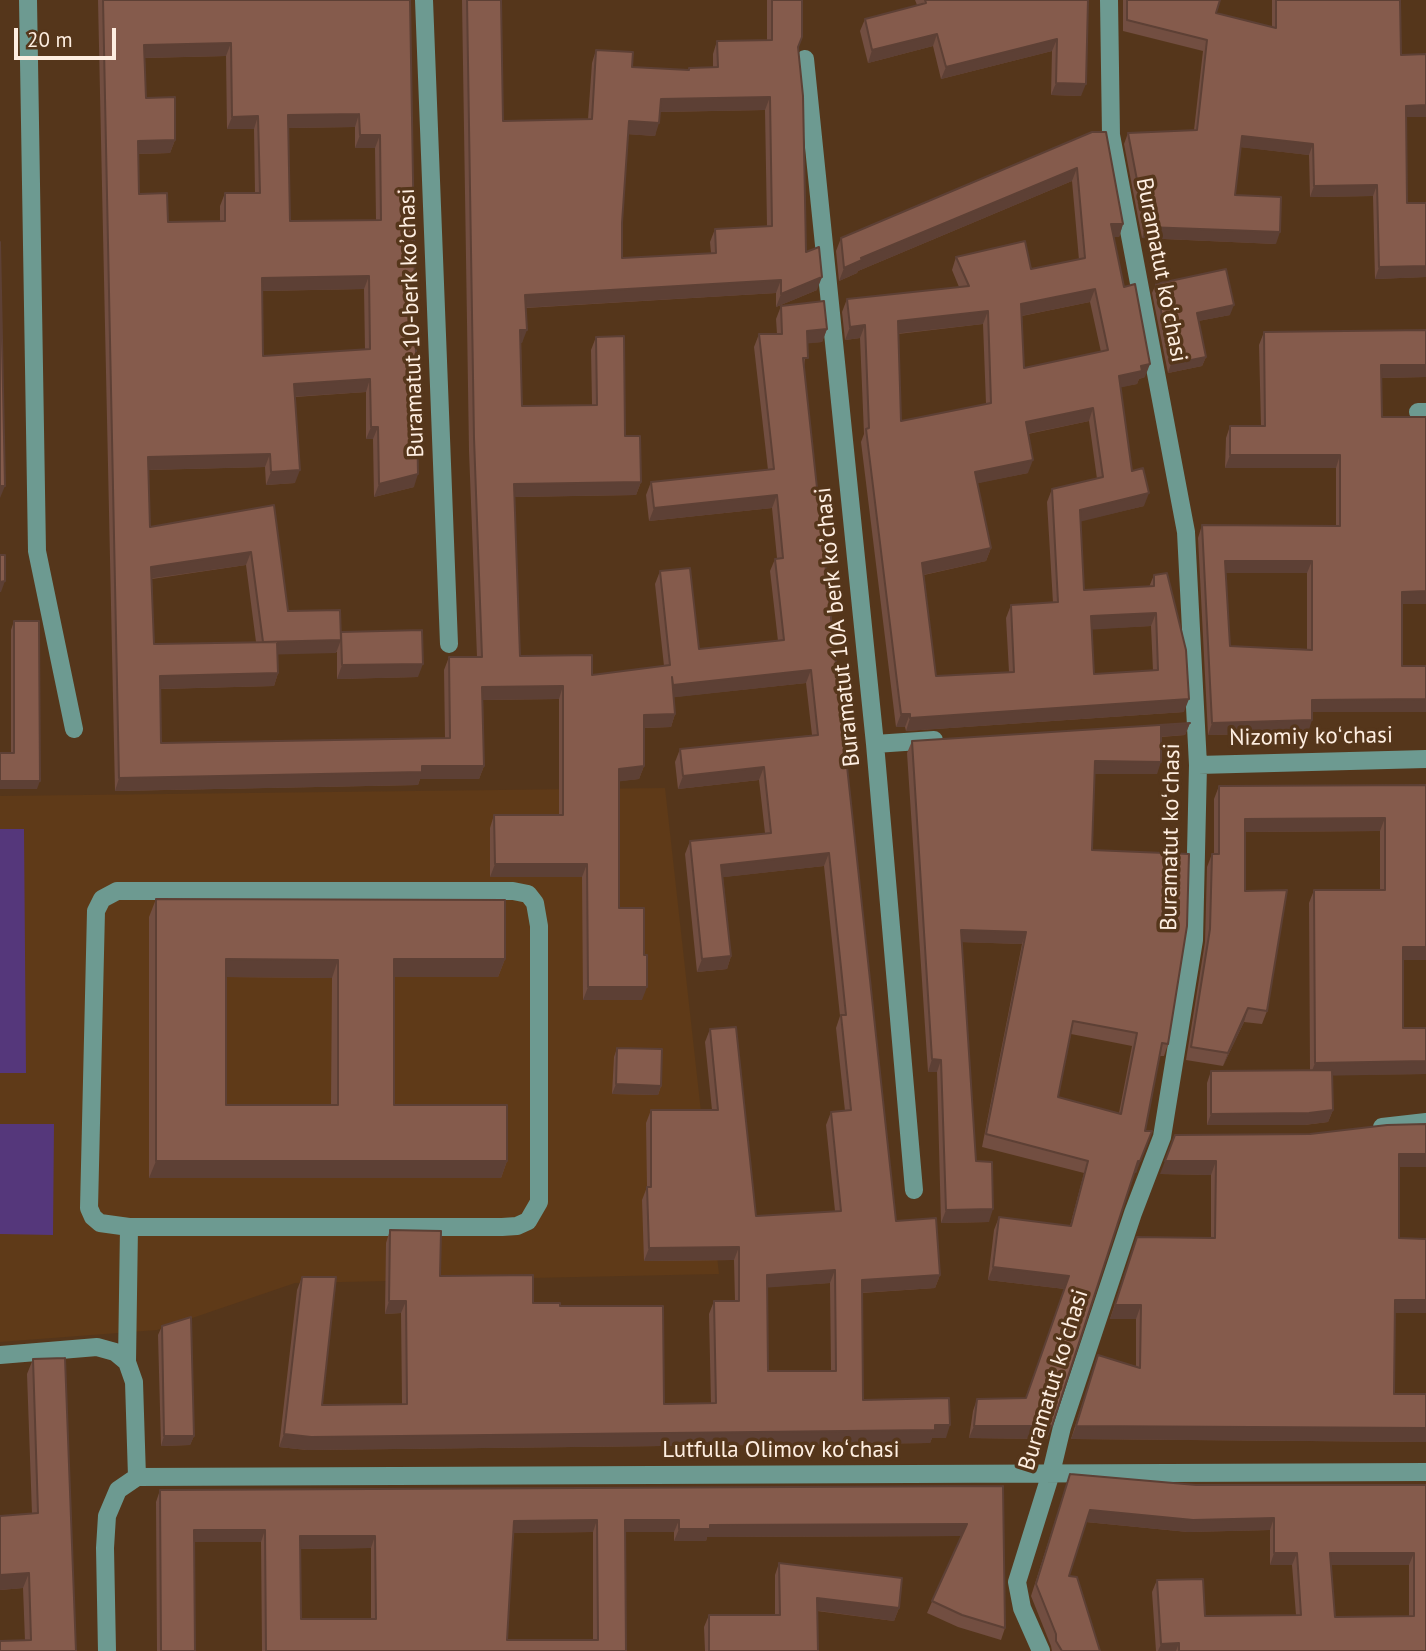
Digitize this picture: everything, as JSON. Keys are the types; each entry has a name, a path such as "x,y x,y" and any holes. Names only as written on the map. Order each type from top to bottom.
{"street":[{"path":"28,0 37,551 74,729"},
{"name":"Buramatut 10-berk koʼchasi","path":"424,0 449,644"},
{"name":"Buramatut koʻchasi","path":"1041,1651 1022,1608 1017,1582 1051,1473 1062,1427 1133,1213 1169,1137 1194,940 1198,765 1190,723 1186,532 1111,135 1109,0"},
{"name":"Buramatut 10А berk koʼchasi","path":"806,59 874,744 914,1190"},
{"path":"874,744 955,739"},
{"name":"Nizomiy koʻchasi","path":"1198,765 1426,759"},
{"path":"117,891 513,891 528,894 535,904 539,926 539,1202 528,1221 517,1226 502,1227 130,1227 100,1223 89,1208 96,911 102,899 117,891"},
{"path":"1359,1130 1426,1122"},
{"path":"107,1651 107,1516 118,1490 137,1477 134,1381 127,1362 130,1227"},
{"path":"0,1355 97,1347 115,1352 127,1362"},
{"name":"Lutfulla Olimov koʻchasi","path":"137,1477 1426,1472"}],"shaded area":[{"path":"665,788 719,1274 295,1283 157,1330 0,1342 0,796"},
{"path":"0,829 24,829 26,1073 0,1073"},
{"path":"0,1124 54,1124 53,1235 0,1234"}],"building":[{"path":"103,0 410,0 418,474 379,484 378,427 371,427 370,379 294,384 300,470 271,472 270,454 148,457 150,527 274,505 288,611 340,610 341,640 263,642 251,552 151,567 154,644 277,642 278,673 160,676 161,743 450,738 449,657 482,657 474,438 467,0 501,0 503,121 592,119 596,50 633,52 632,67 689,70 718,67 717,41 772,40 772,0 802,0 802,37 798,47 803,96 806,252 819,247 822,277 781,294 781,280 525,295 527,330 520,330 522,406 597,405 596,337 624,336 625,436 640,436 641,482 514,484 520,656 592,655 592,675 670,665 660,571 690,568 699,649 784,640 775,559 783,558 777,495 654,508 651,482 774,469 759,334 782,334 781,306 824,301 827,329 807,331 808,358 803,358 896,1221 936,1218 940,1275 862,1280 863,1400 949,1398 950,1425 935,1425 935,1430 311,1437 284,1434 302,1277 336,1277 322,1405 407,1404 406,1301 389,1301 390,1230 441,1231 440,1276 533,1275 533,1303 560,1303 560,1306 663,1306 664,1404 716,1403 714,1301 739,1301 739,1247 649,1248 647,1187 651,1187 651,1110 718,1110 710,1029 736,1027 756,1216 841,1211 831,1112 851,1110 841,1015 846,1015 829,853 721,865 731,956 702,959 690,841 771,833 764,767 683,776 680,749 818,735 811,670 673,685 672,677 675,714 644,715 644,766 619,769 619,908 644,908 647,987 588,987 587,864 495,864 494,815 563,815 563,686 482,687 484,766 422,766 422,772 119,778","holes":["231,43 232,117 258,116 260,193 225,193 225,221 168,222 167,193 139,194 138,141 175,140 175,97 146,98 144,45","770,97 772,226 715,229 716,253 622,258 629,121 659,123 661,99","359,114 360,135 380,135 381,220 290,221 288,115","369,276 370,349 263,356 262,278","835,1270 836,1371 768,1371 767,1275"]},
{"path":"925,0 1088,0 1086,84 1056,83 1057,39 946,67 937,34 872,50 865,19 926,3"},
{"path":"1127,0 1220,0 1216,13 1276,28 1276,0 1400,0 1401,55 1426,54 1426,105 1406,106 1407,203 1426,203 1426,266 1379,267 1377,185 1314,186 1313,144 1242,136 1235,195 1281,197 1280,232 1146,227 1128,133 1197,130 1207,40 1127,20"},
{"path":"1092,132 1106,132 1123,224 1111,224 1124,287 1135,284 1150,364 1141,366 1142,371 1119,376 1132,471 1143,468 1149,493 1080,510 1084,590 1154,586 1154,575 1167,573 1186,650 1189,699 910,718 910,714 901,714 866,429 869,428 865,325 850,327 847,299 969,286 956,257 1025,241 1031,269 1085,258 1077,168 861,258 862,260 844,268 841,238","holes":["1095,289 1108,350 1024,368 1021,304","988,311 991,403 901,421 898,321","1093,408 1103,477 1052,489 1058,602 1011,605 1014,672 936,676 922,563 991,548 975,472 1033,460 1026,422","1156,613 1158,670 1094,674 1091,616"]},
{"path":"0,242 5,486 0,486"},
{"path":"1226,269 1234,305 1197,313 1206,357 1171,364 1156,284"},
{"path":"1426,330 1426,365 1381,365 1382,417 1426,417 1426,591 1402,592 1402,666 1426,666 1426,699 1312,700 1312,720 1212,723 1202,525 1340,526 1340,455 1230,455 1230,426 1265,426 1264,332","holes":["1225,561 1312,561 1312,650 1230,646"]},
{"path":"0,555 5,555 5,581 0,582"},
{"path":"14,621 39,621 40,781 0,781 0,753 14,753"},
{"path":"422,630 423,664 342,665 341,632"},
{"path":"1190,723 1161,725 1161,762 1095,761 1092,850 1189,854 1187,926 1168,1044 1162,1043 1145,1131 1152,1131 1138,1161 1052,1426 974,1426 977,1399 1026,1398 1069,1276 993,1267 999,1217 1071,1226 1088,1161 986,1134 1026,932 961,930 976,1161 992,1162 993,1209 946,1210 941,1060 932,1059 912,741","holes":["1073,1021 1137,1033 1121,1114 1058,1097"]},
{"path":"1426,785 1426,947 1403,947 1403,1028 1426,1028 1426,1061 1315,1063 1314,890 1385,890 1385,818 1245,819 1245,891 1287,890 1267,1011 1248,1008 1228,1053 1191,1047 1210,929 1212,854 1219,854 1219,786"},
{"path":"156,899 505,900 505,959 394,959 394,1105 507,1105 507,1161 156,1161","holes":["226,959 338,960 338,1105 226,1105"]},
{"path":"617,1048 662,1049 661,1086 616,1084"},
{"path":"1332,1070 1333,1110 1309,1113 1211,1114 1211,1071"},
{"path":"1426,1124 1426,1154 1399,1154 1399,1238 1426,1239 1426,1300 1395,1300 1394,1394 1426,1394 1426,1428 1076,1426 1098,1355 1140,1368 1141,1305 1115,1305 1137,1237 1215,1238 1216,1161 1165,1161 1175,1135 1310,1134 1387,1125"},
{"path":"191,1317 194,1436 164,1436 162,1326"},
{"path":"65,1358 76,1651 0,1651 0,1641 31,1640 29,1573 0,1575 0,1516 38,1513 33,1359"},
{"path":"1070,1474 1196,1485 1426,1485 1426,1651 1179,1651 1179,1643 1161,1644 1157,1580 1203,1579 1205,1616 1301,1615 1297,1553 1274,1553 1274,1518 1193,1520 1090,1510 1069,1576 1077,1577 1100,1651 1062,1651 1036,1584","holes":["1330,1553 1414,1553 1414,1616 1335,1617"]},
{"path":"1003,1486 1005,1628 962,1615 932,1601 967,1524 710,1525 710,1529 679,1529 679,1520 625,1520 626,1651 266,1651 265,1530 194,1530 195,1651 161,1651 160,1490","holes":["597,1520 598,1640 507,1640 514,1521","300,1536 375,1536 376,1619 301,1619"]},
{"path":"779,1563 902,1578 899,1608 817,1598 818,1651 709,1651 709,1615 780,1615"}]}
